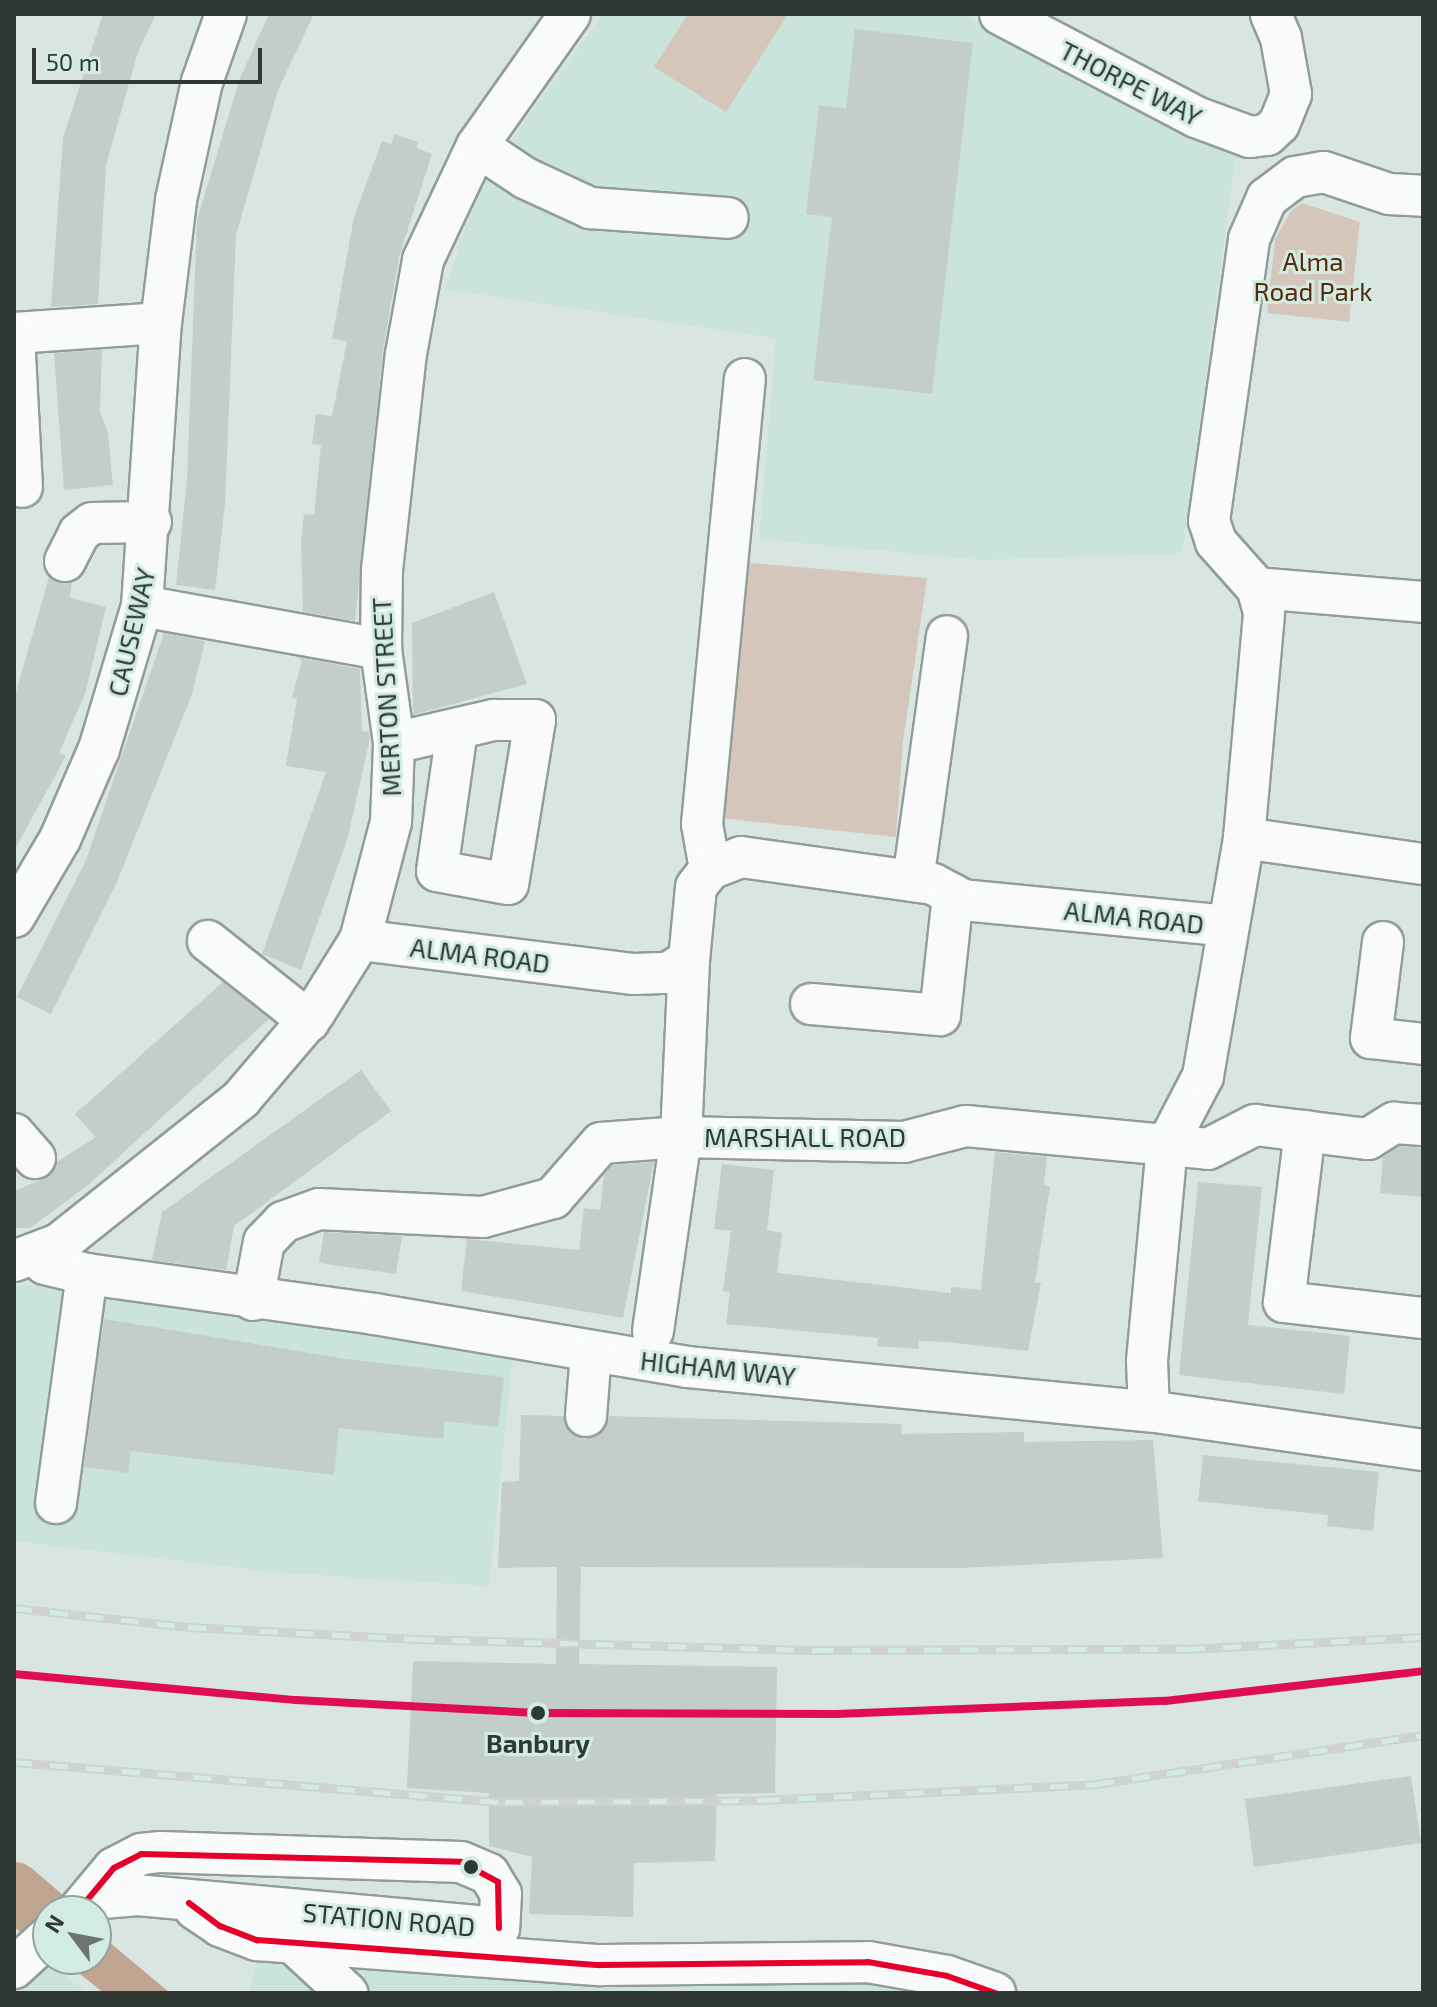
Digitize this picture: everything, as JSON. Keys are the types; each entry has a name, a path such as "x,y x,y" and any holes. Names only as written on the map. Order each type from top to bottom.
{"street":[{"name":"CAUSEWAY","path":"14,917 60,839 99,749 142,606 151,522 161,323 176,200 202,82 226,14"},
{"name":"MERTON STREET","path":"25,1258 59,1244 190,1143 241,1099 309,1021 360,940 391,822 394,743 381,649 384,528 417,289 440,219 477,146 570,14"},
{"name":"THORPE WAY","path":"1000,14 1196,117 1250,137 1267,135 1279,124 1291,94 1281,38 1271,14"},
{"path":"477,146 525,178 590,208 728,218"},
{"path":"1423,196 1389,194 1324,172 1295,177 1267,198 1249,239 1240,289 1209,521 1216,542 1257,588 1423,602"},
{"path":"22,487 14,334 161,323"},
{"path":"681,1137 689,960 696,887 710,869 702,824 745,379"},
{"path":"65,561 79,533 92,523 151,522"},
{"name":"ALMA ROAD","path":"710,869 741,857 913,881 963,900 1226,926 1244,838 1264,612 1257,588"},
{"path":"142,606 381,649"},
{"path":"913,881 947,636"},
{"path":"394,743 457,731"},
{"path":"1244,838 1423,864"},
{"path":"811,1004 940,1015 953,895"},
{"path":"1149,1411 1147,1361 1167,1145 1203,1076 1226,926"},
{"name":"ALMA ROAD","path":"360,940 634,974 668,973 689,960"},
{"path":"208,941 309,1021"},
{"path":"1383,942 1371,1038 1423,1044"},
{"name":"MARSHALL ROAD","path":"253,1300 264,1242 283,1222 319,1209 483,1217 553,1198 601,1143 681,1137 939,1144 966,1126 1208,1149 1255,1125 1368,1139 1394,1123 1423,1125"},
{"path":"1305,1131 1284,1302 1423,1318"},
{"name":"MARSHALL ROAD","path":"653,1331 681,1137"},
{"name":"HIGHAM WAY","path":"25,1258 87,1274 253,1300 375,1314 591,1352 1149,1411 1418,1446"},
{"path":"56,1503 87,1274"},
{"path":"586,1416 591,1352"},
{"name":"STATION ROAD","path":"92,1895 114,1868 141,1854 461,1862 498,1882 499,1928 110,1895"},
{"path":"189,1903 237,1934 293,1943 600,1965 868,1962 947,1976 995,1993"},
{"path":"293,1943 347,1993"},
{"path":"14,1967 32,1951"},
{"path":"14,1986 24,1993"}],"shaded area":[{"path":"603,14 962,14 1236,155 1182,553 984,560 759,539 776,338 445,289 480,183"},
{"path":"63,1284 513,1354 489,1586 274,1572 14,1541 14,1286"},
{"path":"112,1944 170,1993 104,1993 81,1975 112,1975"},
{"path":"259,1954 799,1966 959,1993 248,1993"},
{"path":"41,1975 64,1975 87,1993 16,1993"}],"green space":[{"path":"688,14 788,14 726,112 654,67"},
{"name":"Alma Road Park","path":"1302,203 1360,222 1349,322 1267,313 1275,239 1291,211"},
{"path":"749,563 927,578 903,742 896,837 719,818"}],"building":[{"path":"103,14 156,14 138,52 106,165 98,304 51,307 63,138"},
{"path":"269,14 314,14 278,90 236,235 225,504 215,590 176,585 187,479 197,220 240,78"},
{"path":"855,29 973,43 932,394 813,380 832,217 806,214 819,105 846,109"},
{"path":"394,134 418,142 417,148 432,154 399,257 383,350 355,621 303,612 301,541 304,514 314,515 321,445 312,444 316,414 332,416 347,341 332,339 354,217 382,141 391,144"},
{"path":"102,350 100,412 108,433 113,485 64,490 54,353"},
{"path":"49,577 72,582 70,598 106,607 85,694 59,753 66,756 14,851 14,699"},
{"path":"494,592 527,684 413,715 412,623"},
{"path":"164,633 205,641 191,697 117,882 51,1014 17,997 86,860"},
{"path":"297,657 360,669 362,731 369,732 370,738 348,837 301,970 262,954 326,772 286,766 297,699 292,698 302,661"},
{"path":"223,982 269,1019 87,1186 30,1228 14,1228 14,1191 50,1176 57,1162 96,1137 75,1114"},
{"path":"361,1070 391,1111 234,1226 226,1270 152,1260 162,1212"},
{"path":"1400,1146 1423,1148 1423,1197 1380,1193 1383,1157"},
{"path":"995,1152 1047,1157 1044,1184 1050,1187 1035,1283 1041,1283 1028,1351 919,1341 918,1349 877,1346 878,1338 726,1324 730,1292 723,1291 731,1231 714,1229 722,1164 774,1170 767,1230 782,1233 777,1273 951,1293 951,1287 981,1290"},
{"path":"654,1162 623,1318 461,1291 467,1239 579,1250 584,1208 600,1210 604,1175 612,1165"},
{"path":"1198,1182 1262,1187 1248,1325 1350,1336 1344,1394 1179,1375"},
{"path":"324,1232 402,1236 396,1274 319,1263"},
{"path":"104,1319 346,1359 504,1377 498,1427 445,1421 443,1439 339,1428 334,1475 131,1451 128,1473 84,1467"},
{"path":"521,1415 563,1416 572,1434 585,1439 604,1430 609,1416 902,1424 901,1434 1024,1432 1024,1442 1153,1440 1163,1558 962,1568 581,1567 579,1664 777,1667 775,1793 717,1794 715,1861 634,1863 633,1917 529,1914 532,1857 489,1846 489,1793 407,1788 413,1661 556,1664 557,1567 498,1568 502,1482 519,1481"},
{"path":"1203,1455 1379,1472 1373,1531 1327,1526 1328,1515 1198,1501"},
{"path":"1411,1776 1421,1843 1254,1867 1245,1799"}],"waterway":[{"path":"14,1890 32,1905"}],"railway":[{"path":"14,1608 188,1627 416,1639 816,1650 1187,1649 1423,1637"},
{"path":"14,1762 505,1802 762,1800 1096,1784 1423,1735"}],"transit line":[{"path":"14,1674 296,1700 538,1713 836,1714 1165,1701 1423,1671"},
{"path":"91,1895 114,1868 141,1854 461,1862 498,1882 499,1928"},
{"path":"189,1903 220,1926 257,1940 600,1965 868,1962 947,1976 995,1993"}],"place":[{"name":"Banbury","path":"538,1713"}]}
